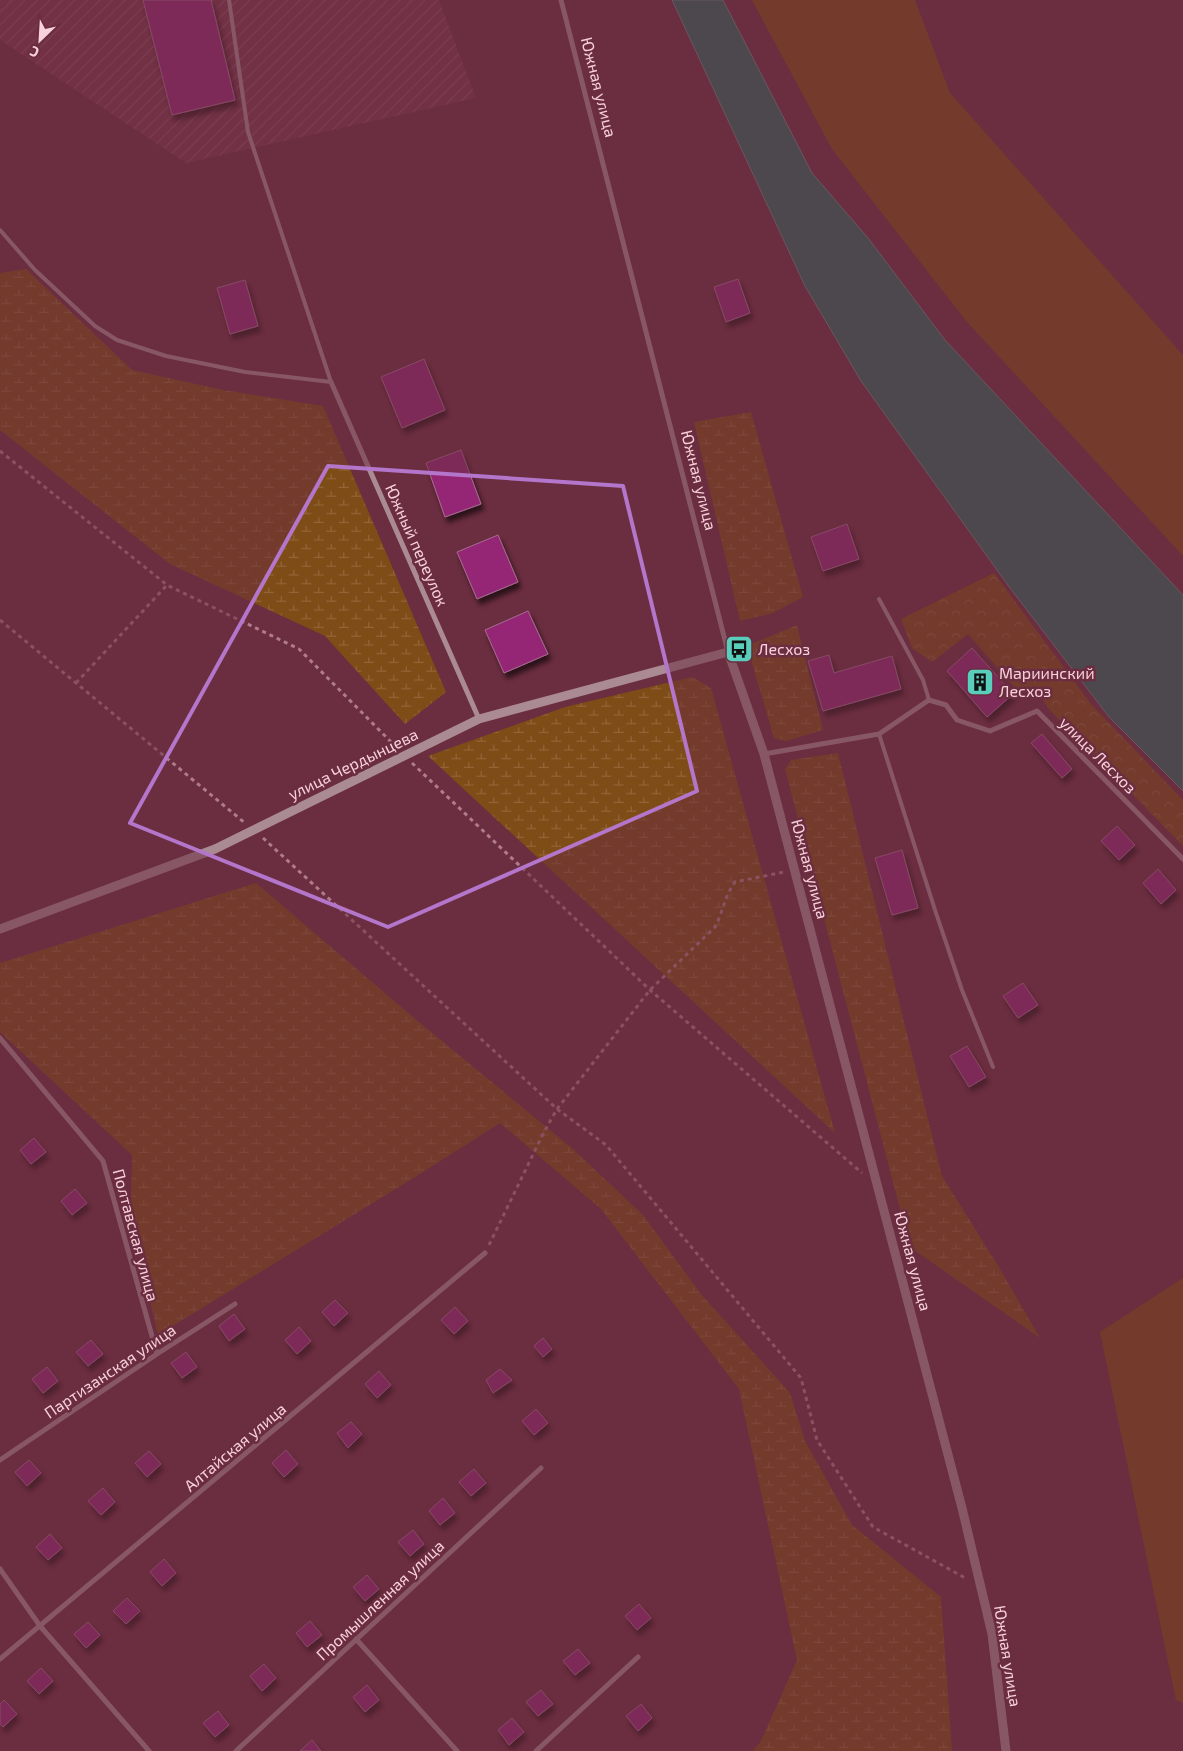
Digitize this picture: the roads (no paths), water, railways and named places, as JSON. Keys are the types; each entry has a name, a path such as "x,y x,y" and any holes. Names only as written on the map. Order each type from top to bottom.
{"street":[{"name":"Южная улица","path":"561,0 728,652 764,754 962,1508 992,1634 1006,1751"},
{"name":"Южный переулок","path":"331,382 480,719"},
{"name":"улица Чердынцева","path":"0,928 215,849 480,719 728,652"},
{"path":"764,754 879,734 929,700"},
{"name":"улица Лесхоз","path":"929,700 946,705 957,720 990,731 1037,711 1183,859"},
{"name":"Полтавская улица","path":"0,1038 103,1161 156,1354"},
{"name":"Алтайская улица","path":"0,1660 485,1253"},
{"name":"Партизанская улица","path":"0,1460 156,1354 235,1304"},
{"name":"Промышленная улица","path":"236,1751 541,1468"},
{"path":"0,1569 40,1626 149,1751"},
{"path":"356,1640 456,1751"},
{"path":"536,1751 638,1657"}],"lane":[{"path":"0,230 35,270 96,326 118,340 166,356 245,372 331,382 248,132 229,0"},
{"path":"879,599 923,680 929,700"},
{"path":"879,734 934,910 962,990 993,1067"}],"place":[{"name":"Лесхоз","path":"739,649"},
{"name":"Мариинский Лесхоз","path":"980,682"}]}
